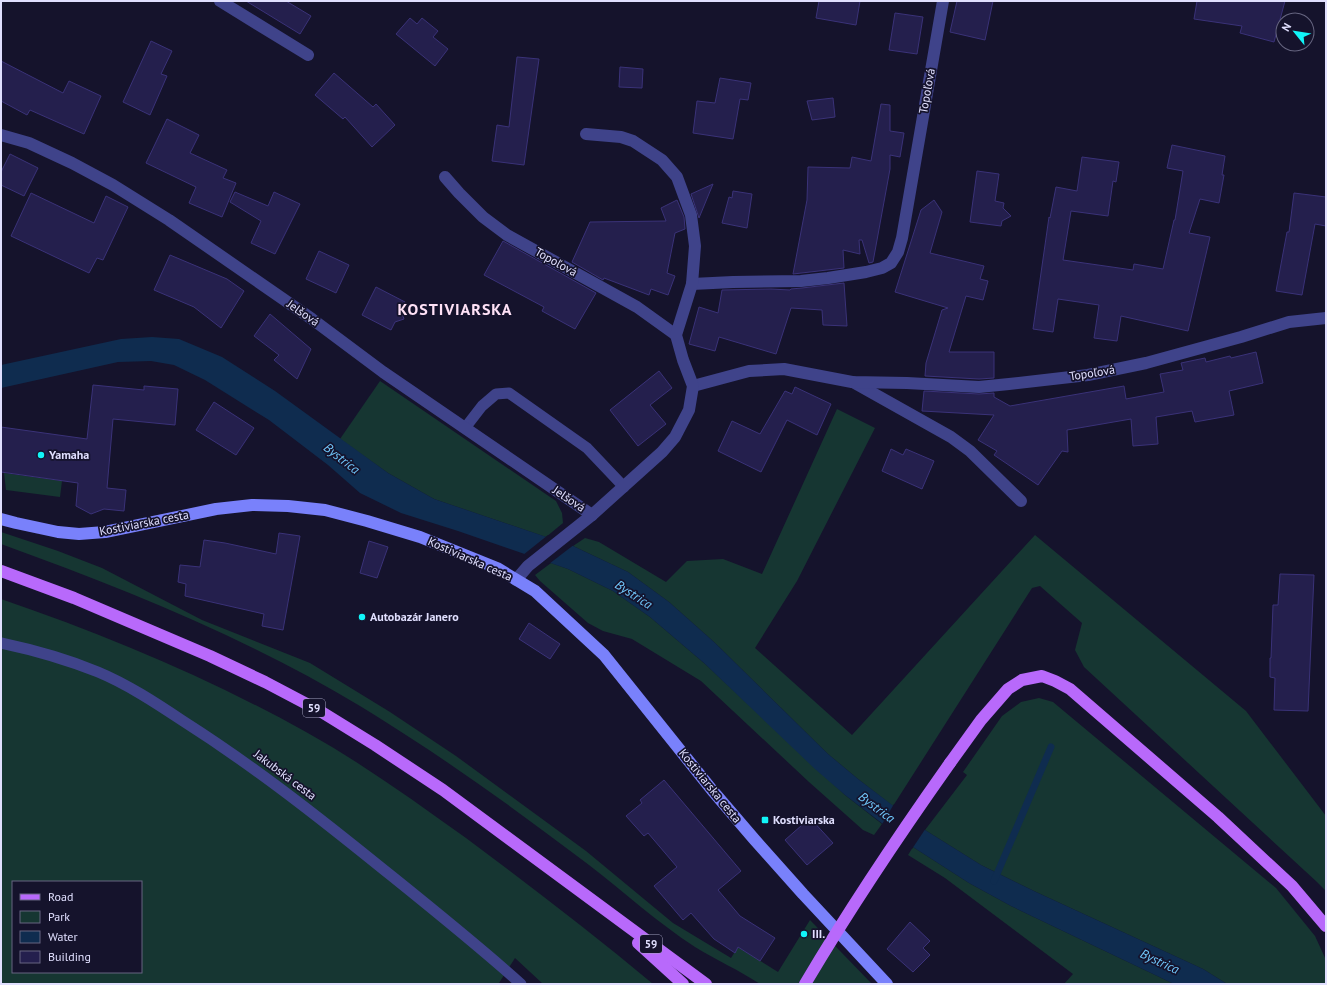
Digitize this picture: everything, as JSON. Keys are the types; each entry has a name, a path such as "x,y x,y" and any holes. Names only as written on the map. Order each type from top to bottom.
{"main road":[{"name":"59","path":"1,571 74,598 210,656 265,682 320,712 375,745 443,790 706,984"},
{"path":"806,984 844,919 912,817 981,720 1008,689 1022,680 1042,676 1070,689 1218,817 1292,886 1326,926"},
{"name":"59","path":"596,904 683,984"}],"street":[{"path":"220,1 308,55"},
{"name":"Topoľová","path":"692,284 801,281 828,278 882,268 891,263 898,252 902,238 943,1"},
{"name":"Jelšová","path":"1,134 29,143 72,163 113,185 168,220 312,319 383,372 592,515"},
{"path":"516,580 528,566 592,515 662,452 675,437 689,410 693,386 683,360 676,335 692,284 695,246 691,215 677,177 662,160 633,141 621,137 586,134"},
{"name":"Topoľová","path":"445,177 483,217 507,236 637,307 676,335"},
{"name":"Topoľová","path":"693,386 749,371 784,369 852,382 979,387 1088,375 1154,361 1242,337 1289,322 1326,318"},
{"name":"Topoľová","path":"852,382 952,437 970,451 1021,501"},
{"name":"Kostiviarska cesta","path":"1,519 58,532 79,534 105,532 216,508 288,506 325,510 367,521 420,537 497,568 535,591 604,655 712,790 754,839 808,900 888,984"}],"lane":[{"path":"465,428 482,406 496,394 509,392 587,448 624,486"},
{"name":"Jakubská cesta","path":"1,643 22,647 60,658 99,673 156,704 226,748 317,815 488,954 521,984"}],"green space":[{"path":"380,381 556,501 562,513 563,523 546,537 434,499 388,473 340,439"},
{"path":"837,409 875,428 797,581 755,648 852,735 1035,535 1246,711 1326,816 1326,891 1084,667 1075,650 1082,623 1040,586 1032,588 893,806 828,754 714,642 669,602 628,572 573,546 585,538 599,542 666,582 687,561 723,559 762,574"},
{"path":"4,473 62,481 60,497 6,490"},
{"path":"1,532 58,551 102,568 202,620 310,663 390,712 456,756 586,851 673,923 731,958 738,947 778,972 810,920 872,984 760,984 681,938 545,832 432,752 360,706 274,658 185,616 94,579 1,544"},
{"path":"551,563 568,569 613,591 650,617 704,663 845,795 882,824 874,835 863,830 809,782 701,681 632,639 603,631 588,623 535,575"},
{"path":"1,599 79,627 195,676 269,712 327,744 388,783 466,838 607,946 653,984 543,984 515,958 499,983 500,984 1,984"},
{"path":"1039,698 1053,702 1276,888 1315,936 1326,960 1326,984 1227,984 1203,969 981,865 925,830 967,775 963,772 1002,716 1021,702"},
{"path":"913,847 969,883 1011,906 1174,984 1064,984 1073,974 945,878 908,855"}],"water":[{"name":"Bystrica","path":"152,337 179,339 222,357 275,391 388,473 434,499 573,546 628,572 669,602 714,642 828,754 925,830 981,865 1203,969 1227,984 1174,984 1011,906 969,883 913,847 845,795 815,769 704,663 650,617 613,591 568,569 401,513 360,493 328,465 269,420 205,380 174,365 151,361 118,362 1,388 1,365 121,339"}],"pier":[{"path":"548,535 575,544 549,564 523,555"},
{"path":"894,804 926,828 912,849 881,826"}],"building":[{"path":"246,1 286,1 311,16 300,34"},
{"path":"819,1 860,1 856,25 816,18"},
{"path":"957,1 993,1 985,40 950,32"},
{"path":"1197,1 1285,1 1282,12 1275,12 1274,42 1240,33 1242,26 1194,19"},
{"path":"895,13 923,17 917,54 889,50"},
{"path":"410,18 417,24 422,18 438,31 433,37 448,49 435,66 396,34"},
{"path":"151,41 172,51 161,74 167,76 150,115 123,102"},
{"path":"517,57 539,59 524,165 492,161 497,125 509,127"},
{"path":"1,61 63,93 69,81 101,96 84,134 30,110 27,115 1,101"},
{"path":"620,67 643,69 642,88 619,87"},
{"path":"334,73 373,107 376,104 395,125 372,147 345,117 343,119 315,95"},
{"path":"720,78 751,83 748,100 740,99 733,139 693,133 697,101 715,103"},
{"path":"833,98 835,117 812,120 807,101"},
{"path":"881,104 890,105 890,131 904,133 900,157 890,155 890,169 873,262 869,263 862,240 859,240 860,254 843,250 844,268 793,274 807,200 808,167 850,168 852,157 871,161"},
{"path":"167,119 199,135 190,153 227,170 223,178 236,183 222,217 189,203 196,187 146,163"},
{"path":"1172,145 1225,156 1222,175 1224,175 1219,203 1200,199 1189,233 1210,237 1188,331 1121,316 1117,341 1094,338 1099,305 1058,299 1053,332 1033,329 1049,217 1050,218 1056,187 1077,191 1082,157 1119,162 1116,182 1113,181 1108,216 1071,211 1063,260 1133,270 1134,264 1163,269 1175,220 1183,171 1167,168"},
{"path":"10,154 38,168 24,196 1,185 1,172"},
{"path":"977,171 999,174 995,201 1004,203 1003,208 1011,216 1002,221 1001,226 970,222"},
{"path":"713,184 699,218 691,194"},
{"path":"733,191 752,194 747,228 722,223 729,197 732,198"},
{"path":"235,192 268,206 274,192 300,204 275,254 251,243 261,221 230,202"},
{"path":"31,193 94,223 106,196 128,207 103,260 97,258 89,273 11,236"},
{"path":"1294,193 1326,197 1326,226 1315,224 1302,295 1276,291 1287,232 1289,232"},
{"path":"677,200 684,217 685,229 675,233 667,273 675,276 668,295 651,289 649,295 604,278 603,280 572,262 590,222 666,221 661,208"},
{"path":"934,200 942,212 930,253 984,266 980,279 988,281 983,300 966,296 949,352 994,352 994,378 979,379 925,376 926,363 942,310 948,308 895,292 921,210"},
{"path":"503,241 596,293 575,329 542,311 544,307 484,275"},
{"path":"319,251 349,265 336,293 306,279"},
{"path":"170,255 227,279 244,291 221,328 194,307 154,290"},
{"path":"844,283 847,326 823,325 822,310 791,308 776,354 719,337 715,351 689,344 699,307 718,313 722,290 790,290"},
{"path":"376,287 405,302 401,310 404,319 395,322 391,330 362,315"},
{"path":"270,314 311,349 297,379 274,360 279,355 254,336"},
{"path":"1256,352 1263,383 1229,391 1234,415 1195,422 1192,411 1156,417 1158,444 1133,446 1131,419 1067,430 1068,452 1062,451 1038,485 994,455 997,451 978,440 994,415 922,411 924,391 979,394 994,393 994,397 1010,406 1124,386 1126,399 1164,392 1160,374 1183,370 1181,363 1205,358 1206,362"},
{"path":"659,371 672,388 650,405 666,424 638,446 610,410"},
{"path":"93,385 144,390 144,386 178,389 175,425 113,419 107,488 126,490 124,511 104,509 91,514 76,506 78,483 1,472 1,427 87,439"},
{"path":"795,387 831,404 817,435 787,420 761,472 718,451 732,421 760,434 785,391 792,394"},
{"path":"214,402 254,428 236,455 196,430"},
{"path":"891,449 903,455 906,449 934,461 922,489 882,471"},
{"path":"279,533 300,536 283,630 262,626 264,614 185,596 186,584 178,582 180,565 200,567 204,540 276,554"},
{"path":"369,541 388,547 377,578 360,573"},
{"path":"1280,574 1314,575 1308,711 1274,710 1275,678 1270,677 1270,658 1273,605 1278,605"},
{"path":"529,623 560,644 550,659 519,639"},
{"path":"664,780 741,871 718,890 740,916 775,938 760,961 738,947 735,953 714,939 691,913 683,920 654,886 677,867 648,833 644,836 626,816 642,803 640,800"},
{"path":"810,818 833,843 807,865 785,840"},
{"path":"910,922 930,941 923,948 930,955 913,972 887,949"}],"waterway":[{"path":"994,881 1051,747"}],"place":[{"name":"Yamaha","path":"41,455"},
{"name":"Autobazár Janero","path":"362,617"},
{"name":"Kostiviarska","path":"765,820"},
{"name":"III.","path":"804,934"}],"district":[{"name":"KOSTIVIARSKA","path":"455,309"}]}
